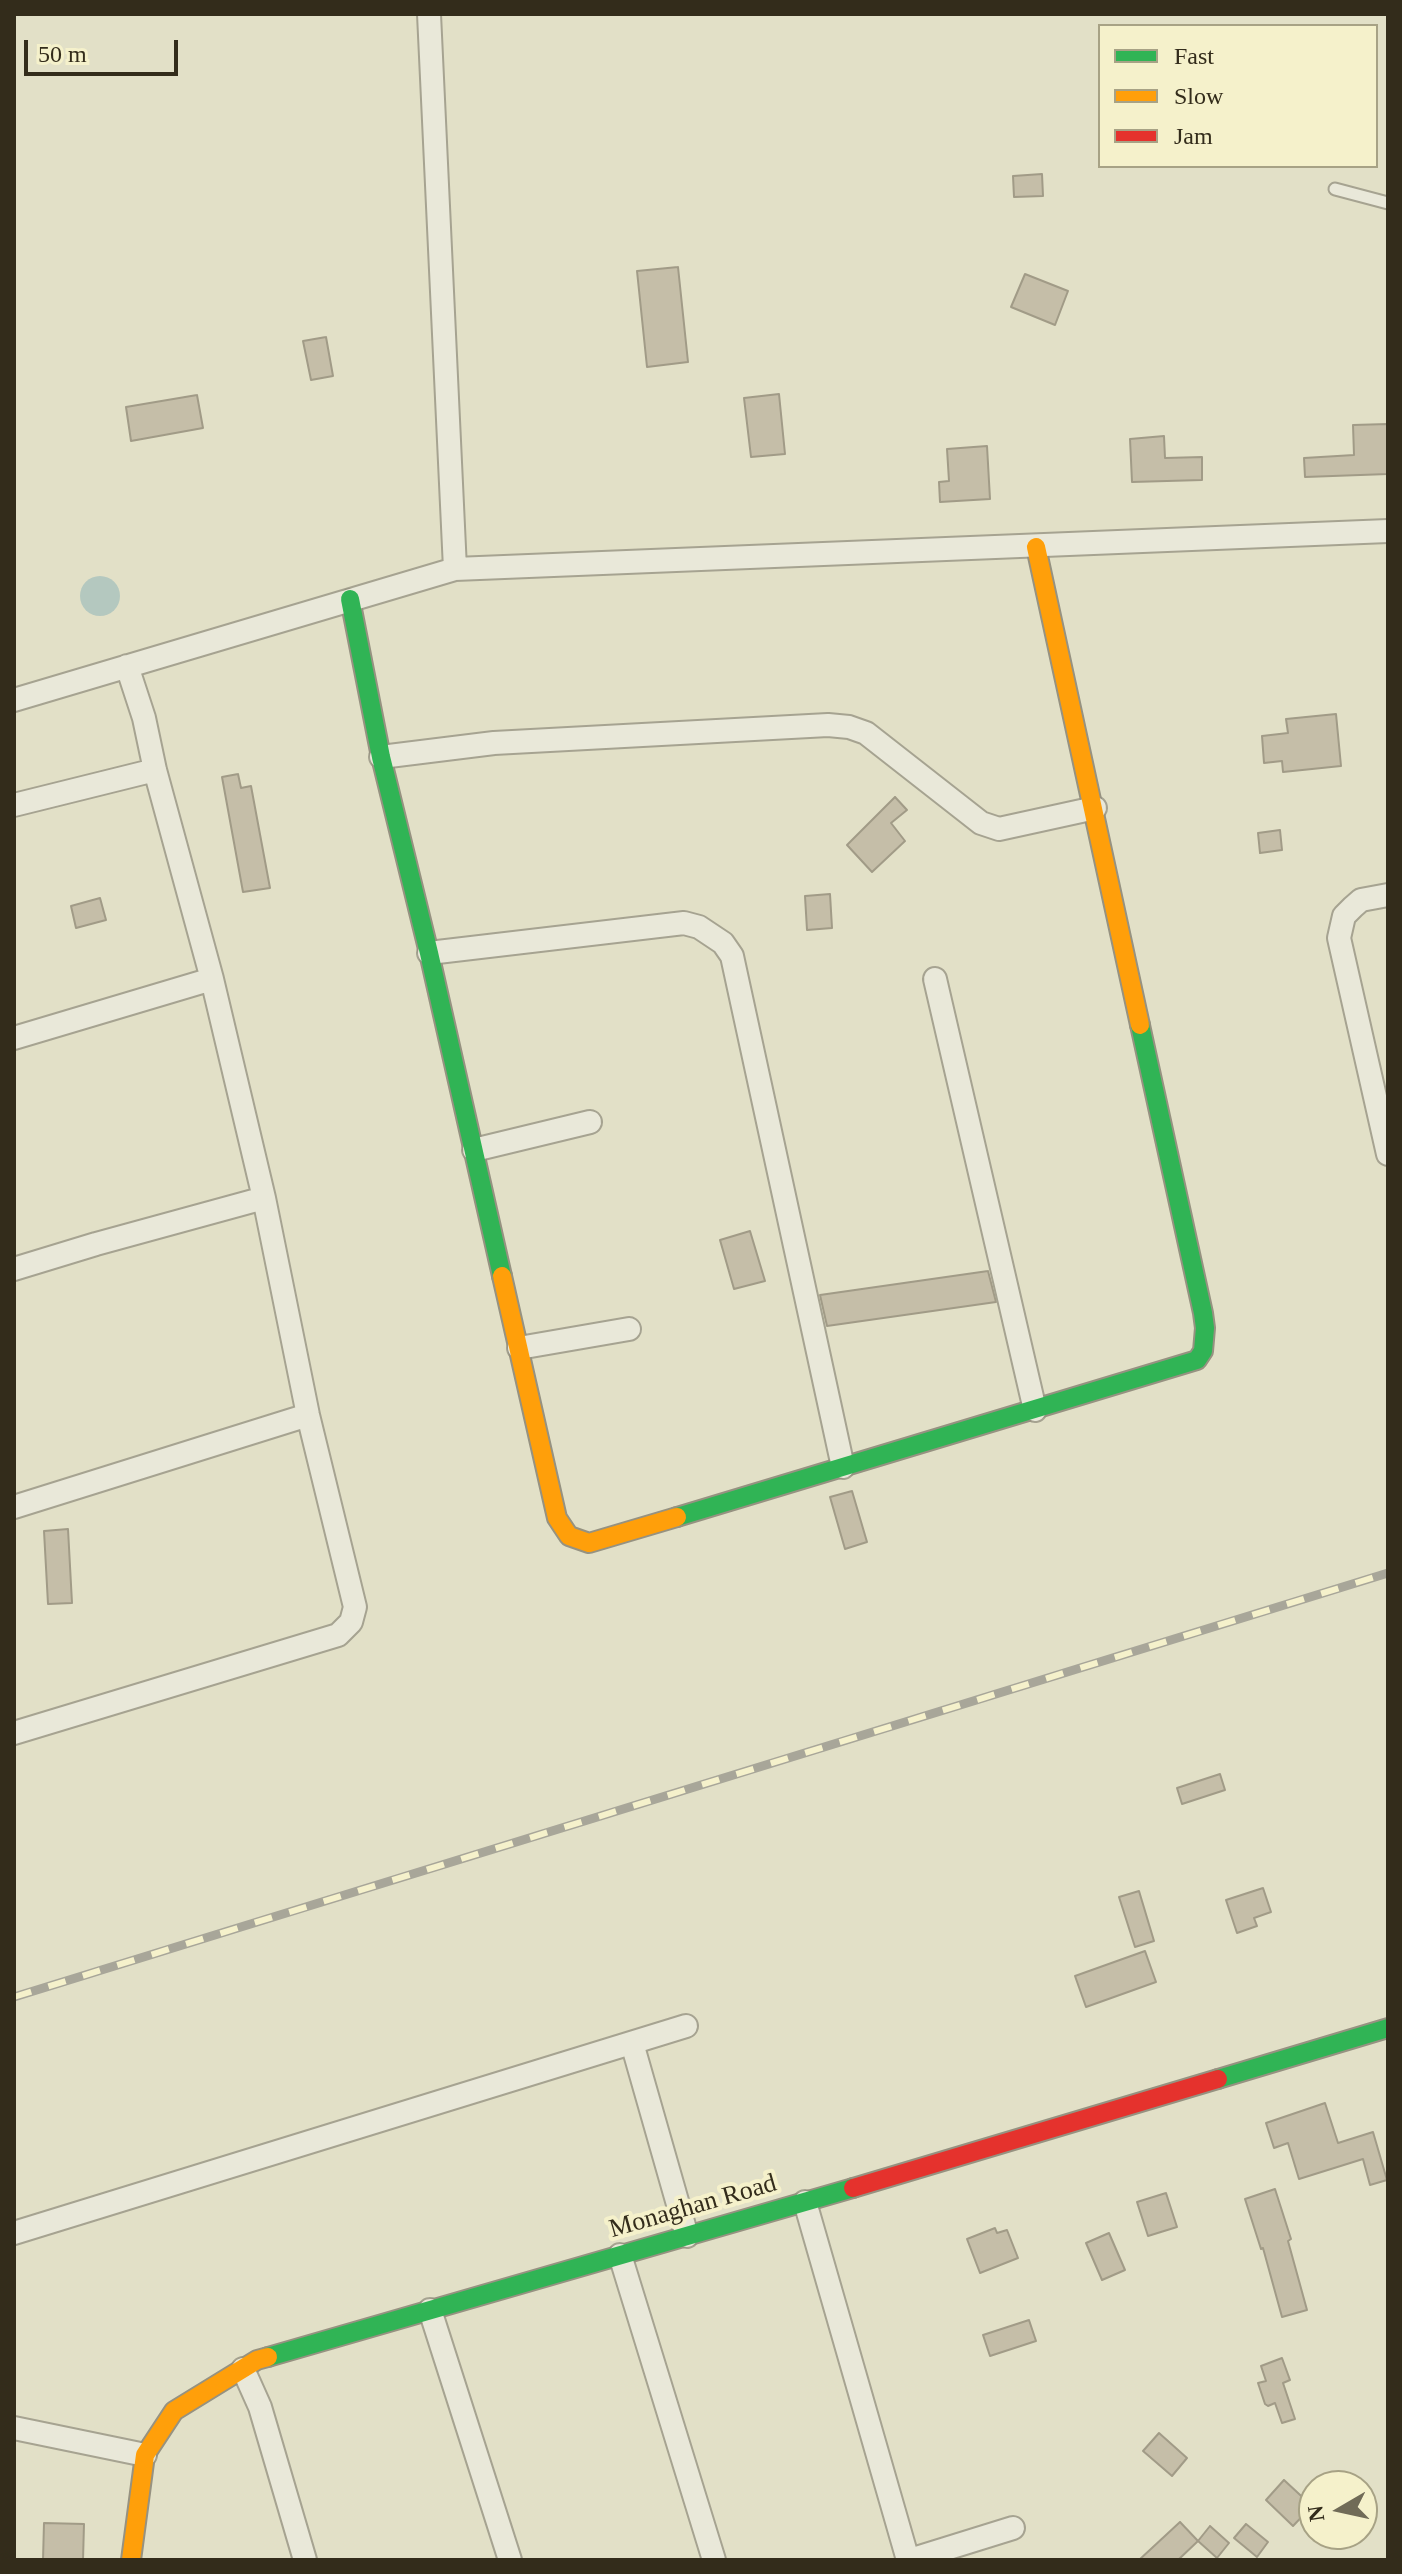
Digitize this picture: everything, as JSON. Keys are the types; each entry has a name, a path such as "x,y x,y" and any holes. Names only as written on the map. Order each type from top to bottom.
{"street":[{"path":"429,14 455,569"},
{"path":"14,700 455,569 1388,531"},
{"path":"350,599 381,757 429,953 557,1518 562,1528 579,1541 589,1543 1197,1360 1205,1341 1203,1313 1036,547"},
{"path":"14,1733 338,1635 351,1622 355,1607 308,1415 264,1198 212,979 155,770 144,718 127,666"},
{"path":"381,757 494,743 828,725 866,733 981,823 999,829 1095,808"},
{"path":"14,805 155,770"},
{"path":"1388,895 1361,900 1353,907 1344,916 1339,938 1388,1154"},
{"path":"429,953 684,923 699,927 723,943 732,956 843,1467"},
{"path":"14,1038 212,979"},
{"path":"935,979 1035,1410"},
{"path":"474,1150 590,1122"},
{"path":"14,1269 264,1198"},
{"path":"519,1348 629,1329"},
{"path":"14,1507 308,1415"},
{"path":"14,2233 686,2026"},
{"name":"Monaghan Road","path":"131,2560 145,2455 174,2411 257,2360 805,2202 1388,2028"},
{"path":"632,2043 687,2236"},
{"path":"805,2202 909,2560 1013,2528"},
{"path":"620,2255 714,2560"},
{"path":"430,2310 510,2560"},
{"path":"243,2369 260,2407 305,2560"},
{"path":"14,2428 145,2455"}],"lane":[{"path":"1335,189 1388,203"}],"shaded area":[{"path":"100,576 114,582 120,596 114,610 100,616 86,610 80,596 86,582"}],"building":[{"path":"1042,174 1043,196 1014,197 1013,176"},
{"path":"678,267 688,362 647,367 637,271"},
{"path":"1025,274 1068,291 1055,325 1011,307"},
{"path":"326,337 333,376 311,380 303,341"},
{"path":"779,394 785,454 751,457 744,398"},
{"path":"197,395 203,428 131,441 126,407"},
{"path":"1388,424 1388,474 1305,477 1304,458 1354,455 1353,425"},
{"path":"1164,436 1165,458 1202,457 1202,480 1132,482 1130,439"},
{"path":"987,446 990,499 940,502 939,482 949,481 947,449"},
{"path":"1336,714 1341,766 1283,772 1282,761 1264,763 1262,736 1288,733 1286,719"},
{"path":"238,774 241,788 251,786 270,888 243,892 222,777"},
{"path":"895,797 907,810 891,823 905,841 872,872 847,845"},
{"path":"1280,830 1282,850 1260,853 1258,833"},
{"path":"830,894 832,928 807,930 805,896"},
{"path":"100,898 106,920 76,928 71,906"},
{"path":"750,1231 765,1281 734,1289 720,1240"},
{"path":"988,1271 996,1302 827,1326 820,1295"},
{"path":"852,1491 867,1542 845,1549 830,1497"},
{"path":"68,1529 72,1603 48,1604 44,1531"},
{"path":"1220,1774 1225,1790 1182,1804 1177,1788"},
{"path":"1263,1888 1271,1912 1254,1918 1257,1926 1237,1933 1226,1900"},
{"path":"1139,1891 1154,1941 1135,1947 1119,1897"},
{"path":"1145,1951 1156,1982 1086,2007 1075,1976"},
{"path":"1325,2103 1338,2143 1373,2132 1387,2180 1370,2185 1363,2159 1299,2179 1288,2143 1274,2148 1266,2123"},
{"path":"1275,2189 1291,2239 1288,2241 1307,2310 1282,2317 1263,2248 1245,2199"},
{"path":"1166,2193 1177,2227 1148,2236 1137,2202"},
{"path":"995,2228 997,2233 1007,2230 1018,2258 980,2273 967,2239"},
{"path":"1109,2233 1125,2270 1102,2280 1086,2243"},
{"path":"1029,2320 1036,2341 990,2356 983,2335"},
{"path":"1282,2358 1290,2380 1283,2383 1295,2419 1282,2423 1275,2403 1265,2404 1258,2383 1266,2381 1261,2366"},
{"path":"1159,2433 1187,2458 1172,2476 1143,2451"},
{"path":"1284,2480 1298,2493 1298,2521 1293,2526 1266,2500"},
{"path":"1180,2522 1198,2541 1178,2560 1139,2560"},
{"path":"44,2523 84,2524 83,2560 43,2560"},
{"path":"1246,2524 1268,2542 1257,2557 1234,2538"},
{"path":"1210,2526 1229,2543 1217,2558 1198,2541"}],"railway":[{"path":"14,1997 1388,1573"}],"traffic: fast":[{"path":"350,599 381,757 502,1276"},
{"path":"677,1517 1197,1360 1203,1351 1203,1313 1140,1025"},
{"path":"1218,2079 1388,2028"},
{"path":"268,2357 853,2188"}],"traffic: slow":[{"path":"1036,547 1140,1025"},
{"path":"502,1276 557,1518 569,1536 589,1543 677,1517"},
{"path":"131,2560 145,2455 174,2411 257,2360 268,2357"}],"traffic: jam":[{"path":"853,2188 1218,2079"}]}
